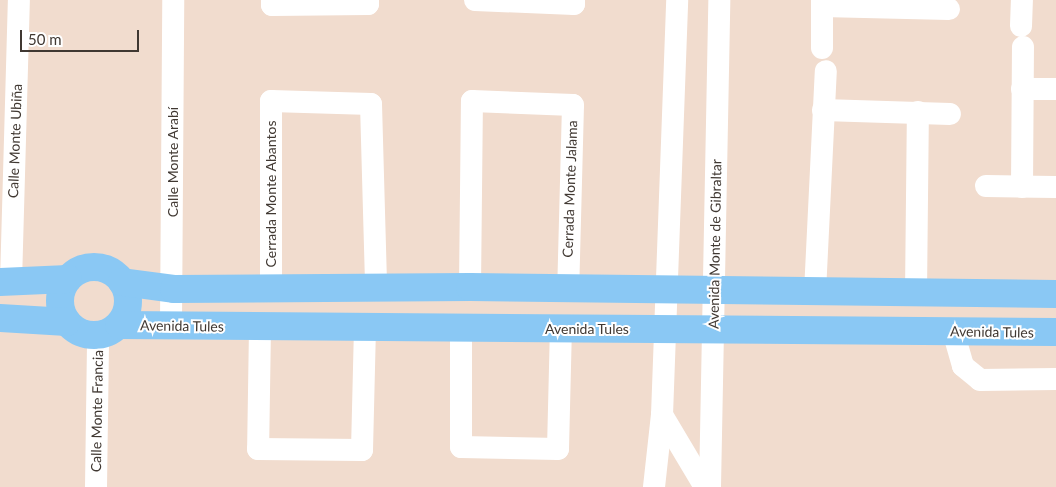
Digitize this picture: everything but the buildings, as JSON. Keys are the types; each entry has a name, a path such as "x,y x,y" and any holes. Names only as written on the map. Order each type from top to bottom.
{"main road":[{"path":"5,282 68,280 86,268 96,268 106,270 122,282 174,288 470,287 568,290 1056,294"},
{"path":"67,322 60,300 68,280"},
{"name":"Avenida Tules","path":"108,330 128,304 122,282"},
{"name":"Avenida Tules","path":"0,318 67,322 81,332 171,324 260,328 1056,332"}],"street":[{"name":"Calle Monte Ubiña","path":"5,282 19,0"},
{"name":"Calle Monte Arabí","path":"171,324 174,288 173,0"},
{"path":"272,0 272,4 368,2"},
{"path":"475,0 574,4 574,0"},
{"path":"654,487 662,415 677,0"},
{"name":"Avenida Monte de Gibraltar","path":"710,487 719,0"},
{"path":"1022,0 1022,187"},
{"path":"822,48 822,3 921,4 949,9"},
{"path":"815,292 826,71"},
{"path":"1022,89 1056,89"},
{"name":"Cerrada Monte Abantos","path":"271,288 271,101 371,104 376,287"},
{"name":"Cerrada Monte Jalama","path":"470,287 472,101 573,105 568,290"},
{"path":"823,110 950,114"},
{"path":"916,293 918,112"},
{"path":"986,186 1056,187"},
{"path":"260,328 258,449 362,450 365,328"},
{"path":"461,328 461,447 548,449 558,449 561,329"},
{"name":"Calle Monte Francia","path":"96,487 108,330"},
{"path":"953,331 963,366 980,380 1056,379"},
{"path":"662,415 705,487"}]}
